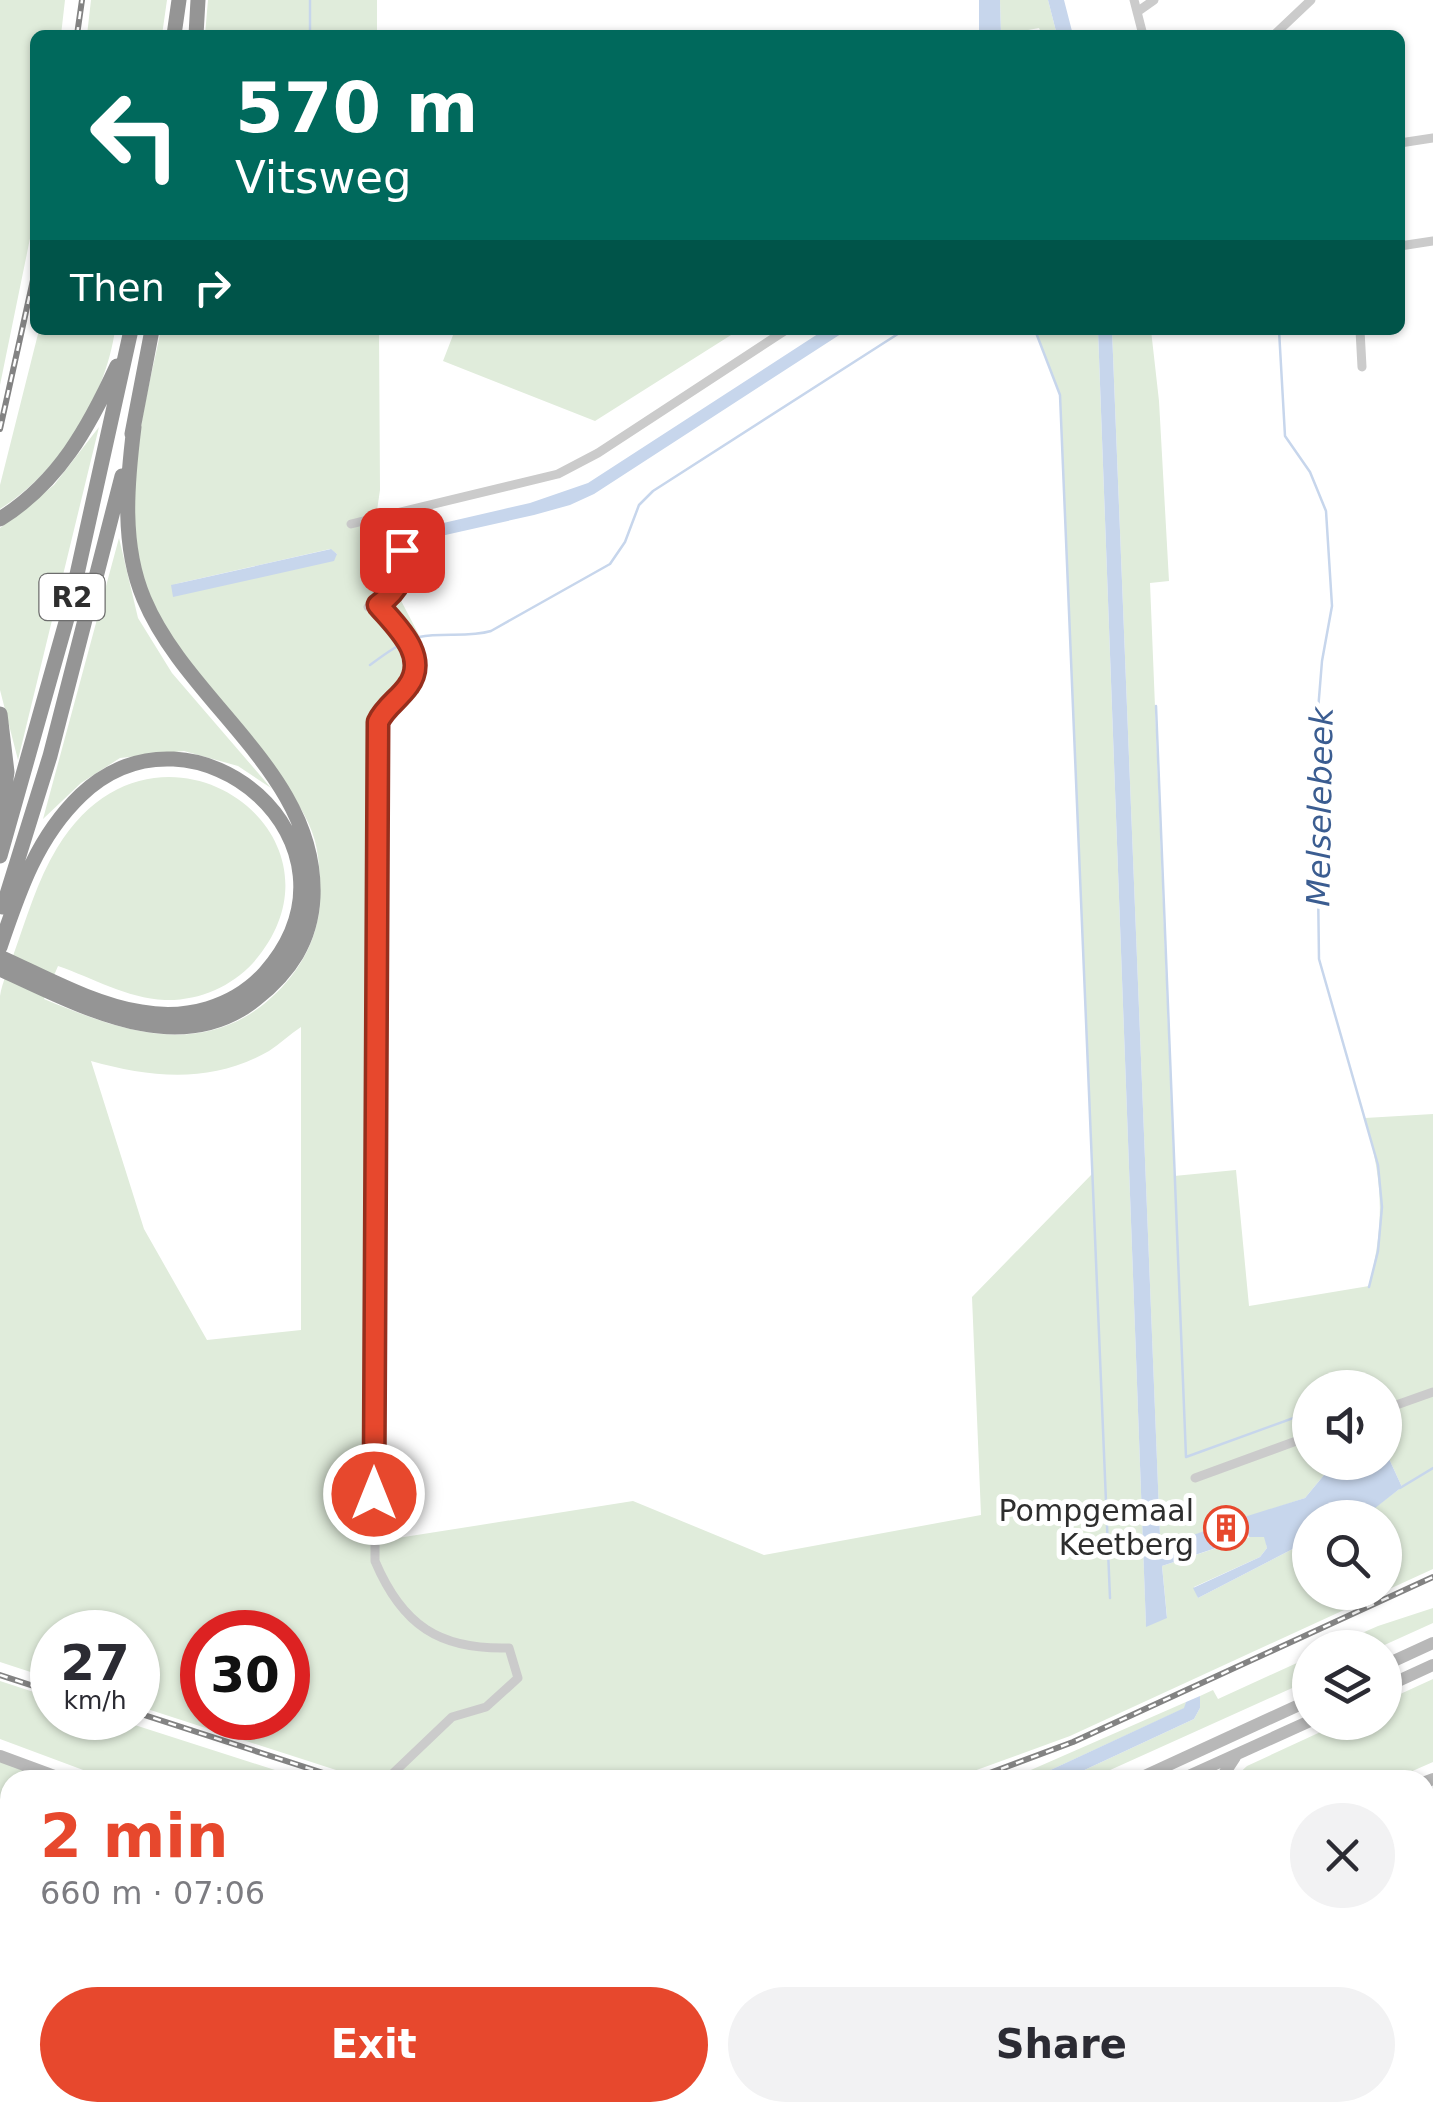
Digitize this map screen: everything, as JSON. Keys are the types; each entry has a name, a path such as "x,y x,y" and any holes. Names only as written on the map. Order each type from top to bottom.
{"highway":[{"path":"175,30 179,0"},
{"path":"196,30 198,0"},
{"path":"0,519 42,487 73,452 93,419 130,335"},
{"name":"R2","path":"0,856 68,615 130,335"},
{"name":"R2","path":"0,918 89,612 134,427 151,335"},
{"path":"0,957 121,1020 150,1026 191,1027 245,1008 285,974 304,944 312,914 314,874 308,842 296,812 257,756 181,665 141,590 130,550 129,527 127,479 134,427"},
{"path":"0,714 8,772 0,821"},
{"path":"0,947 32,860 48,833 96,784 139,764 186,761 232,775 265,798 284,824 295,851 300,899 288,939 258,980 216,1007 164,1015 114,1006 0,970"}],"main road":[{"path":"1402,1658 1433,1644"},
{"path":"1402,1679 1433,1665"},
{"path":"1158,1770 1292,1708"},
{"path":"1202,1770 1292,1729"},
{"path":"1227,1770 1238,1754"},
{"path":"0,1756 38,1770"}],"street":[{"path":"1134,0 1142,30"},
{"path":"1137,12 1154,0"},
{"path":"1279,30 1311,0"},
{"path":"1405,142 1433,138"},
{"path":"1405,245 1433,241"},
{"path":"352,524 525,483 578,464 778,335"},
{"path":"1360,335 1362,366"},
{"path":"394,514 404,571 399,586 373,606 402,633 411,647 416,668 412,680 378,722 375,1561 398,1605 420,1627 476,1649 509,1648 518,1678 486,1706 452,1717 396,1770"},
{"path":"1402,1403 1433,1392"},
{"path":"1194,1478 1292,1443"}],"green space":[{"path":"0,0 65,0 62,30 30,30 30,238 0,385"},
{"path":"91,0 167,0 163,30 88,30"},
{"path":"208,0 377,0 377,30 205,30"},
{"path":"1000,0 1048,0 1056,30 1001,30"},
{"path":"38,335 114,335 90,407 60,454 21,494 0,509 0,485"},
{"path":"160,335 379,335 380,490 372,545 420,637 427,669 415,696 388,725 385,1540 633,1501 764,1555 981,1515 972,1297 1093,1173 1060,396 1037,335 1098,335 1146,1626 1167,1617 1162,1566 1256,1535 1265,1537 1267,1548 1260,1557 1194,1587 1198,1598 1292,1549 1292,1610 1344,1610 1301,1630 1292,1630 1292,1634 1070,1736 976,1770 336,1770 243,1740 310,1740 310,1610 180,1610 180,1720 160,1713 160,1610 30,1610 30,1672 0,1662 0,996 38,886 57,848 98,801 145,779 192,779 234,796 266,827 284,868 281,914 253,963 235,979 202,995 165,1000 123,992 58,966 44,999 99,1020 155,1033 211,1031 238,1021 264,1004 286,983 303,958 318,916 318,856 304,815 261,751 184,657 153,605 136,546 137,453","holes":["330,549 337,554 171,585","301,1027 301,1330 207,1340 144,1229 91,1061 159,1074 203,1073 247,1062"]},
{"path":"453,335 731,335 595,421 443,361"},
{"path":"1112,335 1152,335 1159,401 1169,581 1150,583 1174,1176 1236,1170 1249,1306 1369,1286 1378,1241 1380,1202 1365,1118 1433,1114 1433,1569 1402,1583 1402,1500 1385,1500 1402,1487 1399,1480 1402,1480 1402,1370 1292,1370 1292,1480 1320,1480 1305,1498 1170,1543 1160,1537"},
{"path":"99,427 18,760 0,690 0,528 54,485"},
{"path":"119,538 138,618 172,673 271,788 238,766 184,751 120,758 81,783 43,819"},
{"path":"1433,1608 1433,1623 1402,1637 1402,1630 1369,1630"},
{"path":"1292,1665 1292,1688 1110,1770 1084,1770 1194,1719 1200,1708 1200,1696 1213,1690 1218,1699"},
{"path":"1433,1679 1433,1762 1415,1770 1243,1770 1303,1740 1402,1740 1402,1693"},
{"path":"0,1681 30,1691 30,1740 160,1740 160,1733 275,1770 83,1770 0,1739"},
{"path":"1186,1702 1185,1708 1051,1770 1031,1770"},
{"path":"0,1761 24,1770 0,1770"}],"water":[{"path":"979,0 1000,0 1001,30 979,30"},
{"path":"1048,0 1064,0 1072,30 1056,30"},
{"path":"816,335 839,335 594,494 534,515 374,551 374,539 530,503 588,483"},
{"path":"1098,335 1112,335 1160,1536 1170,1543 1213,1528 1219,1547 1162,1566 1167,1618 1146,1627"},
{"path":"331,549 337,554 334,561 173,597 171,585"},
{"path":"1320,1480 1399,1480 1402,1487 1385,1500 1299,1500"},
{"path":"1292,1502 1292,1549 1198,1598 1193,1588 1260,1557 1267,1548 1264,1537 1249,1537 1241,1518"},
{"path":"1200,1696 1200,1708 1194,1719 1084,1770 1051,1770 1184,1708 1186,1702"}],"waterway":[{"path":"310,0 310,30"},
{"path":"370,665 419,637 491,631 610,564 625,542 639,505 653,491 896,335"},
{"path":"1037,335 1060,395 1110,1598"},
{"name":"Melselebeek","path":"1279,335 1285,436 1310,472 1326,511 1332,606 1322,661 1316,735 1319,959 1378,1165 1382,1207 1378,1251 1369,1287"},
{"path":"1156,706 1186,1457 1292,1419"},
{"path":"1400,1488 1433,1468"}],"railway":[{"path":"78,30 82,0"},
{"path":"0,429 30,294"},
{"path":"998,1770 1073,1742 1433,1577"},
{"path":"0,1675 30,1685"},
{"path":"160,1720 314,1770"}],"place":[{"name":"Pompgemaal Keetberg","path":"1226,1528"}],"route":[{"path":"374,1494 378,722 406,689 416,668 411,647 378,605 399,586 404,571 402,550"}]}
